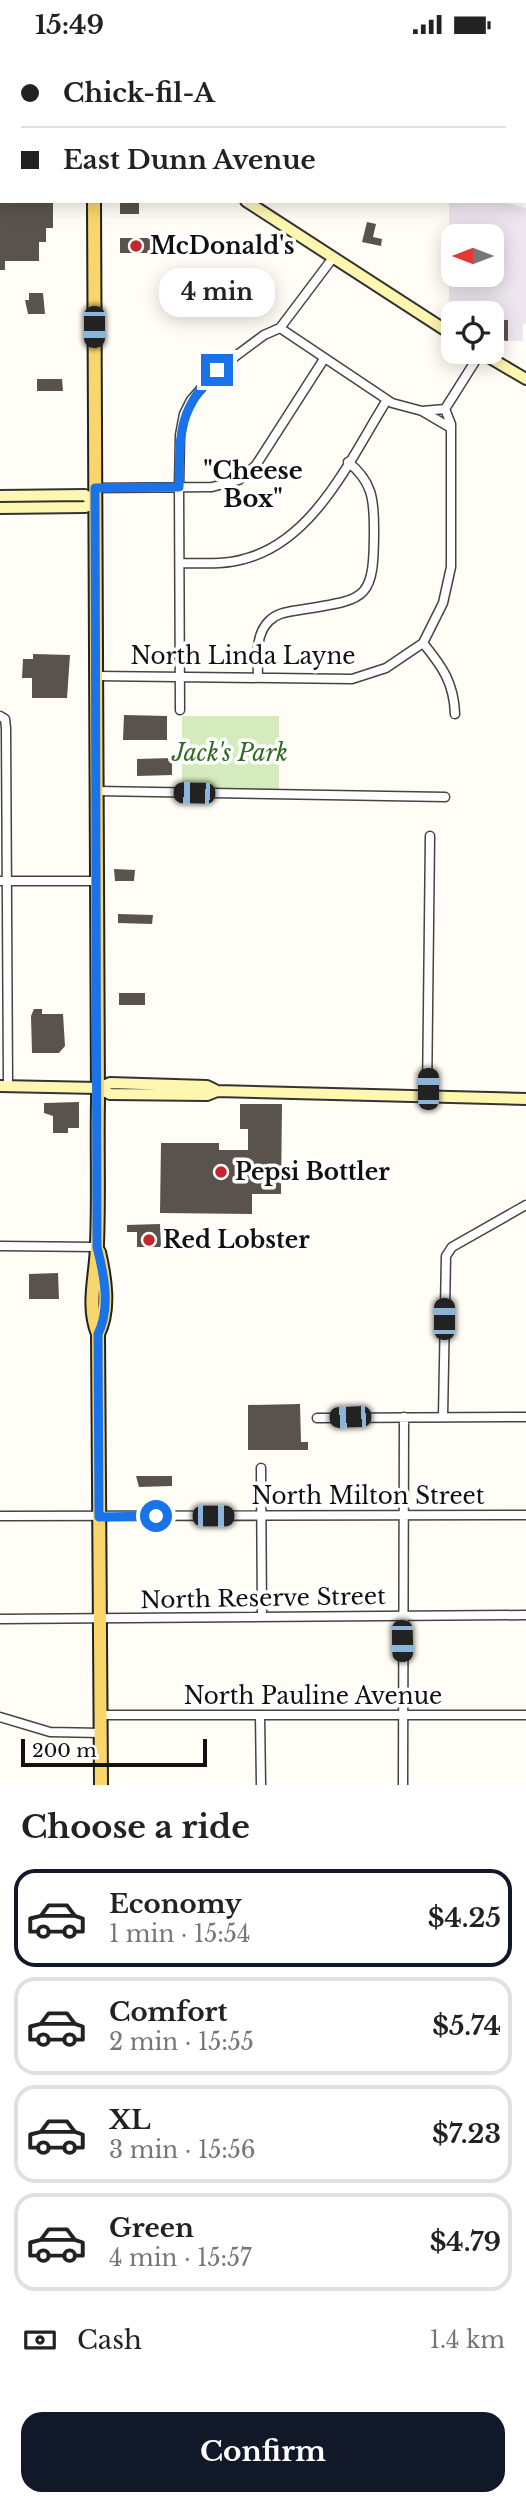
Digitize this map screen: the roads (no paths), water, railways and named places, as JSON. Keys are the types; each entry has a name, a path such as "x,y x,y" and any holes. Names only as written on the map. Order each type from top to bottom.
{"main road":[{"path":"94,203 97,1247 104,1275 104,1321 98,1334 101,1785"},
{"path":"249,203 441,327"},
{"path":"500,364 526,379"},
{"path":"0,496 85,495 95,503"},
{"path":"0,507 85,507 95,503"},
{"path":"4,1086 98,1088 110,1083 207,1086 217,1091 526,1098"}],"street":[{"path":"180,710 179,487 180,435 184,414 191,400 226,362 264,335 280,328 332,259"},
{"path":"280,328 387,400 405,408 422,411 445,409"},
{"path":"95,488 224,486 247,474 324,359"},
{"path":"455,714 453,690 448,675 423,643 443,603 449,581 451,428 445,409 473,364"},
{"path":"180,563 218,563 244,559 281,544 312,517 387,400"},
{"path":"422,411 451,428"},
{"path":"258,678 258,641 269,621 287,612 349,601 363,592 372,579 373,495 363,475 348,462"},
{"name":"North Linda Layne","path":"96,676 352,679 386,668 423,643"},
{"path":"3,717 4,1086"},
{"path":"97,791 445,797"},
{"path":"428,1097 430,836"},
{"path":"3,881 97,881"},
{"path":"443,1416 447,1252 526,1205"},
{"path":"0,1246 97,1247"},
{"path":"403,1785 404,1417"},
{"path":"317,1418 526,1417"},
{"path":"261,1468 262,1616"},
{"name":"North Milton Street","path":"0,1516 526,1515"},
{"name":"North Reserve Street","path":"0,1619 526,1615"},
{"name":"North Pauline Avenue","path":"100,1715 526,1715"},
{"path":"260,1715 261,1785"},
{"path":"0,1717 50,1732 101,1733"}],"place":[{"name":"McDonald's","path":"136,246"},
{"name":"Pepsi Bottler","path":"221,1172"},
{"name":"Red Lobster","path":"149,1240"}],"district":[{"name":"\"Cheese Box\"","path":"253,484"}],"park label":[{"name":"Jack's Park","path":"230,753"}]}
